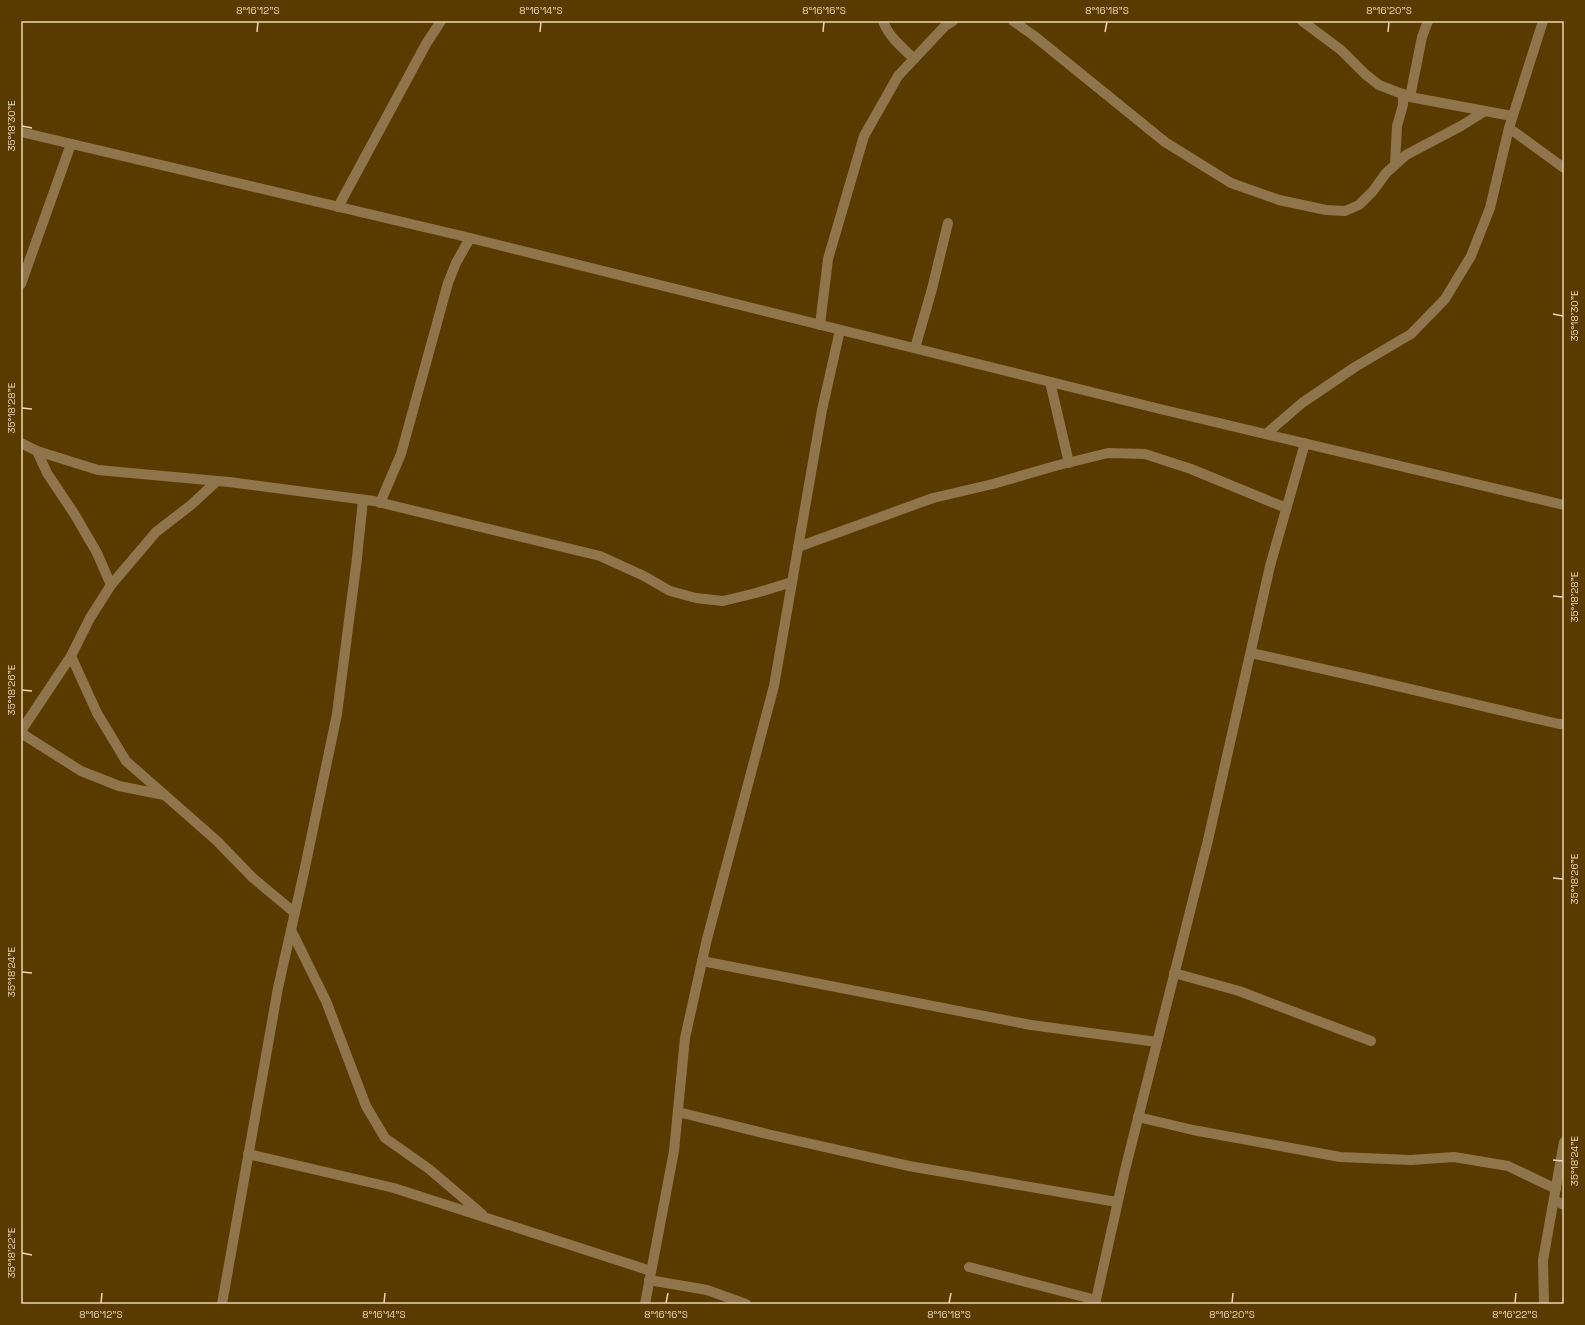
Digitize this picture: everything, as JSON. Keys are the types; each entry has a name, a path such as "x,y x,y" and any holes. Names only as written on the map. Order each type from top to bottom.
{"street":[{"path":"338,207 423,51 441,21"},
{"path":"820,325 828,258 864,136 898,76 945,26 953,21"},
{"path":"1013,21 1033,35 1165,142 1231,183 1279,200 1326,210 1345,211 1359,205 1386,173 1406,155 1485,112"},
{"path":"1302,21 1341,50 1378,85 1407,96 1512,116"},
{"path":"1395,164 1397,126 1407,96 1422,37 1428,21"},
{"path":"1266,434 1302,403 1355,367 1411,334 1445,299 1471,256 1490,208 1512,116 1543,21"},
{"path":"882,22 895,40 914,59"},
{"path":"1509,128 1564,168"},
{"path":"21,132 470,238 1050,382 1564,505"},
{"path":"21,284 70,144"},
{"path":"914,348 932,289 948,223"},
{"path":"380,503 401,454 448,283 456,262 470,238"},
{"path":"645,1304 674,1151 685,1038 702,961 774,686 822,410 840,330"},
{"path":"1050,382 1069,462"},
{"path":"21,443 37,451 98,470 217,481 380,503 600,556 644,576 670,591 696,598 723,601 756,594 792,582"},
{"path":"969,1267 1096,1302 1117,1202 1208,840 1270,566 1304,443"},
{"path":"37,451 47,473 75,515 97,553 111,585"},
{"path":"798,547 933,498 993,484 1069,462 1108,453 1145,454 1191,469 1286,508"},
{"path":"165,795 120,786 81,771 21,732 71,656 90,618 111,585 156,532 191,505 217,481"},
{"path":"222,1304 278,988 336,714 357,558 363,500"},
{"path":"1251,653 1564,724"},
{"path":"71,656 97,713 126,761 217,841 253,878 295,913"},
{"path":"291,930 326,1001 366,1106 385,1138 429,1169 487,1218"},
{"path":"702,961 1031,1025 1157,1042"},
{"path":"1174,973 1239,991 1371,1041"},
{"path":"678,1112 909,1166 1117,1202"},
{"path":"1138,1117 1193,1130 1340,1157 1412,1160 1454,1157 1508,1166 1556,1189"},
{"path":"1544,1304 1543,1260 1564,1142"},
{"path":"248,1154 394,1188 487,1218 650,1275 707,1290 746,1304"},
{"path":"1554,1200 1564,1205"}]}
